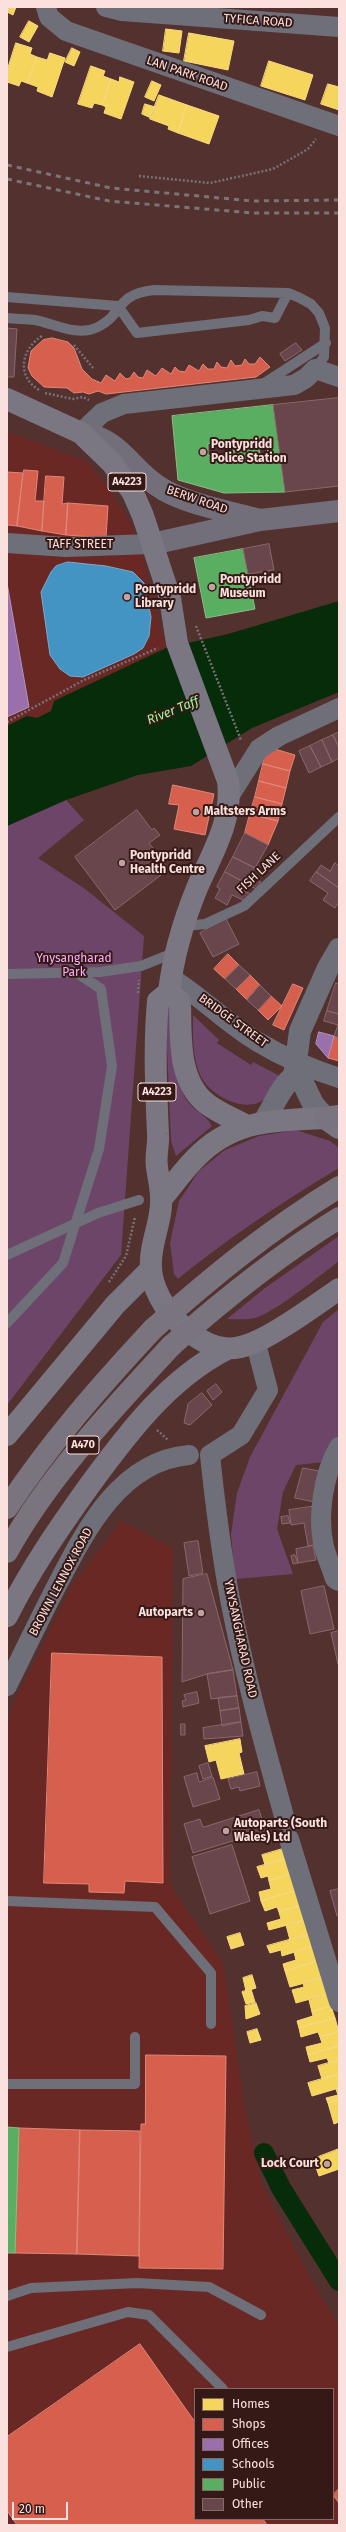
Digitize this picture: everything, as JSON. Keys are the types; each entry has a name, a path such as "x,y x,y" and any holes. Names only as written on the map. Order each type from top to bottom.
{"highway":[{"name":"A470","path":"7,1508 34,1466 85,1402 153,1329 253,1244 295,1214 339,1187"},
{"name":"A470","path":"7,1552 44,1495 76,1454 119,1402 171,1346 209,1312 284,1253 339,1218"}],"main road":[{"name":"A4223","path":"7,399 81,433 98,447 124,477 143,516 170,598 177,641 229,788 223,834 197,889 177,952 170,985 158,1001 155,1042 158,1140 156,1165 162,1198"},
{"name":"BERW ROAD","path":"81,433 98,435 111,443 136,466 147,479 165,491 260,520"},
{"name":"BERW ROAD","path":"152,544 260,520 339,511"},
{"name":"A4223","path":"170,985 180,1002 184,1060 194,1090 206,1103 256,1124"},
{"path":"334,1121 256,1124 227,1135 201,1153 162,1198 152,1248 151,1269 160,1299 177,1321 194,1337 209,1344 227,1349 240,1348 256,1344 339,1289"},
{"path":"7,1435 115,1305 151,1269"},
{"path":"7,1616 52,1538 142,1417 186,1374 205,1360 227,1349"}],"street":[{"name":"LAN PARK ROAD","path":"46,7 49,17 66,31 334,125"},
{"name":"TYFICA ROAD","path":"106,7 122,11 339,27"},
{"path":"81,433 109,410 124,404 294,385 306,378 315,369 339,377"},
{"name":"TAFF STREET","path":"7,543 66,547 152,544"},
{"path":"229,788 259,749 279,736 339,708"},
{"path":"256,1124 274,1107 285,1082 296,1069 300,1031 328,968 339,949"},
{"name":"BRIDGE STREET","path":"170,985 190,990 257,1042 296,1069 339,1078"},
{"path":"296,1069 313,1104 334,1121"},
{"path":"210,1455 241,1434 268,1390 256,1344"},
{"path":"339,1447 334,1457 325,1486 322,1513 324,1546 335,1579 339,1581"},
{"name":"BROWN LENNOX ROAD","path":"7,1686 80,1541 98,1514 117,1491 156,1463 172,1456 189,1455"},
{"name":"YNYSANGHARAD ROAD","path":"210,1455 217,1525 230,1599 253,1702 285,1820"},
{"path":"289,1839 339,2002"}],"lane":[{"path":"7,318 35,320 56,326 86,331 98,327 108,319 118,306 138,291 154,290 288,293 311,304 318,313 325,328 326,343 324,356 315,369"},
{"path":"118,306 137,333 249,320 262,316 275,318 288,293"},
{"path":"7,297 118,306"},
{"path":"255,390 326,343"},
{"name":"FISH LANE","path":"186,926 206,924 244,906 339,818"},
{"path":"7,974 100,972 141,966 177,952"},
{"path":"7,1323 63,1263 99,1149 112,1066 101,989 74,972"},
{"path":"7,1255 98,1213 139,1200"},
{"path":"189,1455 210,1455"},
{"path":"7,1902 155,1907 211,1973 211,2024"},
{"path":"7,2084 135,2084 135,2037"},
{"path":"7,2296 31,2288 46,2287 137,2283 209,2287 261,2315"},
{"path":"7,2347 128,2312 149,2315 222,2388"}],"path":[{"path":"139,176 210,183 273,169 308,149 334,125"},
{"path":"56,326 26,350 24,366 29,381 43,392 73,399 83,397 109,410"},
{"path":"69,340 93,368"},
{"path":"201,636 243,745"},
{"path":"7,722 78,683 177,641"}],"shaded area":[{"path":"7,432 85,460 106,484 130,522 143,557 166,648 54,701 51,711 37,718 27,716 7,726"},
{"path":"121,1521 173,1548 170,1884 223,1963 245,2107 262,2184 310,2277 339,2326 339,2525 7,2525 7,1725 14,1702 73,1584"}],"green space":[{"name":"Ynysangharad Park","path":"66,800 84,820 38,858 85,889 144,936 121,1255 7,1405 7,826"},
{"path":"165,1002 170,1002 174,1064 181,1088 189,1103 210,1122 212,1126 176,1156 171,1141"},
{"path":"193,1015 219,1040 217,1043 251,1065 253,1062 280,1076 267,1097 259,1103 249,1105 239,1104 218,1095 210,1088 203,1080 199,1072 195,1058 193,1044"},
{"path":"296,1130 330,1141 339,1148 339,1168 257,1220 217,1248 178,1279 174,1274 170,1243 179,1201 199,1171 225,1150 259,1136"},
{"path":"339,1236 339,1261 298,1292 263,1315 255,1318 227,1319 265,1288"},
{"path":"339,1309 339,1435 325,1462 296,1465 283,1492 277,1529 293,1574 235,1579 231,1534 237,1493 250,1457 323,1322"}],"water":[{"name":"River Taff","path":"339,601 339,692 252,728 191,766 138,775 66,800 7,826 7,726 27,716 37,718 51,711 54,701 166,648 228,634"}],"building: Homes":[{"path":"7,7 16,7 13,15 7,12"},
{"path":"29,21 38,26 29,42 20,37"},
{"path":"166,29 182,31 179,53 163,51"},
{"path":"189,33 234,41 228,70 184,61"},
{"path":"16,43 32,48 30,54 37,57 27,83 21,81 19,86 7,82 7,71"},
{"path":"72,48 80,52 74,66 65,62"},
{"path":"50,53 65,58 52,97 37,91 38,87 27,83 37,57 47,60"},
{"path":"269,61 313,75 305,100 261,86"},
{"path":"91,66 105,71 103,76 111,79 102,105 94,103 92,108 78,104"},
{"path":"120,77 134,82 121,119 104,113 106,107 102,105 111,79 119,82"},
{"path":"152,81 161,85 154,101 145,97"},
{"path":"328,84 339,87 339,110 321,104"},
{"path":"159,95 187,105 178,133 168,129 169,126 150,119"},
{"path":"145,104 155,107 151,118 142,114"},
{"path":"187,105 219,116 209,144 178,133"},
{"path":"240,1739 242,1752 239,1753 244,1774 221,1779 216,1760 209,1762 205,1746"},
{"path":"286,1848 289,1858 265,1865 262,1855"},
{"path":"289,1858 293,1873 269,1881 268,1876 261,1878 257,1867"},
{"path":"293,1873 298,1890 261,1901 259,1892 271,1889 269,1881"},
{"path":"298,1890 302,1905 279,1912 277,1907 265,1911 261,1901"},
{"path":"302,1905 306,1920 269,1930 267,1923 281,1919 279,1912"},
{"path":"306,1920 310,1934 290,1940 286,1925"},
{"path":"240,1933 244,1945 231,1949 227,1937"},
{"path":"310,1934 314,1946 282,1956 281,1950 270,1953 267,1946"},
{"path":"314,1946 318,1961 285,1971 283,1964 296,1960 294,1952"},
{"path":"318,1961 323,1978 290,1987 285,1971"},
{"path":"252,1975 256,1988 246,1991 243,1978"},
{"path":"323,1978 328,1994 296,2003 292,1990 304,1987 303,1983"},
{"path":"251,1989 255,2002 246,2004 242,1992"},
{"path":"328,1994 331,2006 312,2012 309,2000"},
{"path":"256,2003 260,2014 246,2019 245,2006"},
{"path":"331,2006 335,2018 299,2028 297,2021 313,2016 312,2012"},
{"path":"335,2018 339,2032 320,2037 318,2032 301,2037 299,2028"},
{"path":"257,2029 261,2040 250,2043 247,2032"},
{"path":"339,2032 339,2046 308,2055 306,2047 322,2043 320,2037"},
{"path":"339,2046 339,2060 329,2063 327,2058 310,2062 308,2055"},
{"path":"339,2060 339,2074 322,2079 318,2066"},
{"path":"339,2074 339,2088 312,2096 308,2083"},
{"path":"339,2088 339,2100 328,2103 326,2098 338,2095 336,2089"},
{"path":"339,2100 339,2122 334,2124 328,2103"},
{"name":"Lock Court","path":"339,2149 339,2169 319,2176 313,2159"}],"building: Shops":[{"path":"52,338 68,342 74,348 82,369 92,379 101,383 106,375 115,381 120,373 126,379 130,378 134,372 138,377 143,378 147,370 156,376 162,368 171,374 175,367 179,371 185,372 189,365 199,371 203,364 208,369 214,369 217,362 221,367 227,368 231,360 235,366 242,365 245,359 249,364 255,364 260,357 270,367 256,377 106,394 98,391 89,394 83,392 74,393 67,388 44,387 32,376 28,368 31,351 43,340"},
{"path":"24,470 38,471 35,501 44,501 42,531 17,526"},
{"path":"7,472 23,473 17,526 7,525"},
{"path":"46,476 64,477 62,504 68,503 66,535 42,531"},
{"path":"68,503 108,506 106,538 66,535"},
{"path":"268,747 295,755 290,771 263,764"},
{"path":"263,764 290,771 286,788 259,781"},
{"path":"259,781 286,788 282,804 255,797"},
{"path":"173,785 214,794 205,835 174,829 179,805 169,804"},
{"path":"255,797 282,804 278,821 250,814"},
{"path":"250,814 278,821 268,845 245,833"},
{"path":"228,954 239,965 225,979 214,969"},
{"path":"250,975 260,985 247,1000 236,989"},
{"path":"293,984 303,988 284,1030 273,1025"},
{"path":"271,996 282,1006 268,1020 258,1010"},
{"path":"334,1036 339,1038 339,1061 328,1058"},
{"path":"52,1653 162,1657 163,1883 125,1881 124,1893 89,1892 89,1884 44,1883"},
{"path":"146,2055 226,2056 223,2269 139,2268 141,2124 145,2124"},
{"path":"19,2128 80,2130 77,2254 15,2253"},
{"path":"80,2130 140,2131 139,2256 77,2254"},
{"path":"140,2344 194,2421 194,2520 264,2520 267,2525 17,2525 7,2511 7,2437"},
{"path":"338,2490 339,2503 334,2496 334,2494"}],"building: Offices":[{"path":"7,583 29,707 7,717"},
{"path":"319,1032 334,1036 328,1058 316,1044"}],"building: Schools":[{"path":"68,562 106,566 133,572 144,583 151,617 149,636 143,648 134,654 83,677 70,676 60,669 50,655 41,592 51,572 56,566"}],"building: Public":[{"path":"273,405 285,492 224,493 178,480 172,416","holes":["267,437 268,457 260,458 259,438","232,441 234,457 227,460 208,455 208,444"]},
{"path":"243,549 255,609 206,618 194,558"},
{"path":"7,2127 19,2128 15,2253 7,2253"}],"building: Other":[{"path":"7,328 17,329 14,377 7,377"},
{"path":"296,343 302,350 285,361 280,354"},
{"path":"339,398 339,486 285,492 273,405"},
{"path":"269,544 274,570 248,574 243,549"},
{"path":"339,732 339,748 333,735"},
{"path":"333,735 339,748 339,758 332,762 322,740"},
{"path":"322,740 332,762 321,767 310,746"},
{"path":"310,746 321,767 309,773 299,751"},
{"name":"Pontypridd Health Centre","path":"137,810 152,830 154,828 160,835 149,843 169,869 115,910 75,857"},
{"path":"245,833 268,845 255,868 233,857"},
{"path":"233,857 255,868 250,876 261,882 256,889 225,872"},
{"path":"335,863 339,866 339,888 316,872 321,865 330,871"},
{"path":"225,872 246,883 242,890 251,894 245,901 232,895 227,905 215,898 220,889 217,887"},
{"path":"316,872 339,888 339,902 335,908 323,900 328,893 310,881"},
{"path":"226,919 239,944 213,957 200,933"},
{"path":"239,965 250,975 236,989 225,979"},
{"path":"336,983 339,984 339,1014 327,1011"},
{"path":"260,985 271,996 258,1010 247,1000"},
{"path":"327,1011 339,1014 339,1038 334,1036 338,1025 324,1021"},
{"path":"216,1384 222,1392 213,1400 207,1391"},
{"path":"202,1393 212,1405 190,1425 184,1423 188,1404"},
{"path":"303,1468 325,1472 319,1503 295,1498"},
{"path":"317,1506 323,1543 308,1546 304,1523 291,1525 289,1510"},
{"path":"288,1516 290,1523 282,1524 281,1517"},
{"name":"Autoparts","path":"198,1541 203,1573 189,1576 184,1543"},
{"path":"313,1546 316,1560 298,1563 296,1549"},
{"path":"295,1555 298,1563 293,1564 291,1556"},
{"name":"Autoparts","path":"207,1574 233,1670 207,1674 182,1682 183,1579"},
{"path":"324,1586 334,1629 310,1634 301,1591"},
{"path":"339,1631 339,1664 338,1664 331,1633"},
{"path":"233,1670 237,1696 211,1699 207,1674"},
{"path":"197,1692 199,1703 183,1707 182,1701 186,1700 184,1695"},
{"path":"237,1696 239,1708 220,1711 218,1698"},
{"path":"239,1708 241,1722 222,1726 220,1711"},
{"path":"241,1722 243,1736 204,1739 203,1728"},
{"path":"181,1724 185,1724 185,1735 181,1735"},
{"path":"208,1763 212,1776 203,1779 199,1766"},
{"path":"257,1772 260,1786 240,1791 239,1787 231,1789 228,1779"},
{"path":"197,1773 199,1782 213,1777 220,1799 193,1807 184,1777"},
{"name":"Autoparts (South Wales) Ltd","path":"259,1810 267,1835 251,1840 249,1836 193,1853 184,1824 200,1819 203,1827"},
{"path":"232,1845 250,1901 210,1914 192,1857"},
{"path":"339,1889 339,1916 337,1916 330,1891"}],"waterway":[{"path":"264,2153 281,2188 339,2281"}],"railway":[{"path":"7,165 111,188 253,201 339,200"},
{"path":"7,179 109,201 253,213 339,213"}],"place":[{"name":"Pontypridd Police Station","path":"203,452"},
{"name":"Pontypridd Museum","path":"212,587"},
{"name":"Pontypridd Library","path":"127,597"},
{"name":"Maltsters Arms","path":"196,812"},
{"name":"Pontypridd Health Centre","path":"122,863"},
{"name":"Autoparts","path":"201,1613"},
{"name":"Autoparts (South Wales) Ltd","path":"226,1831"},
{"name":"Lock Court","path":"327,2164"}]}
